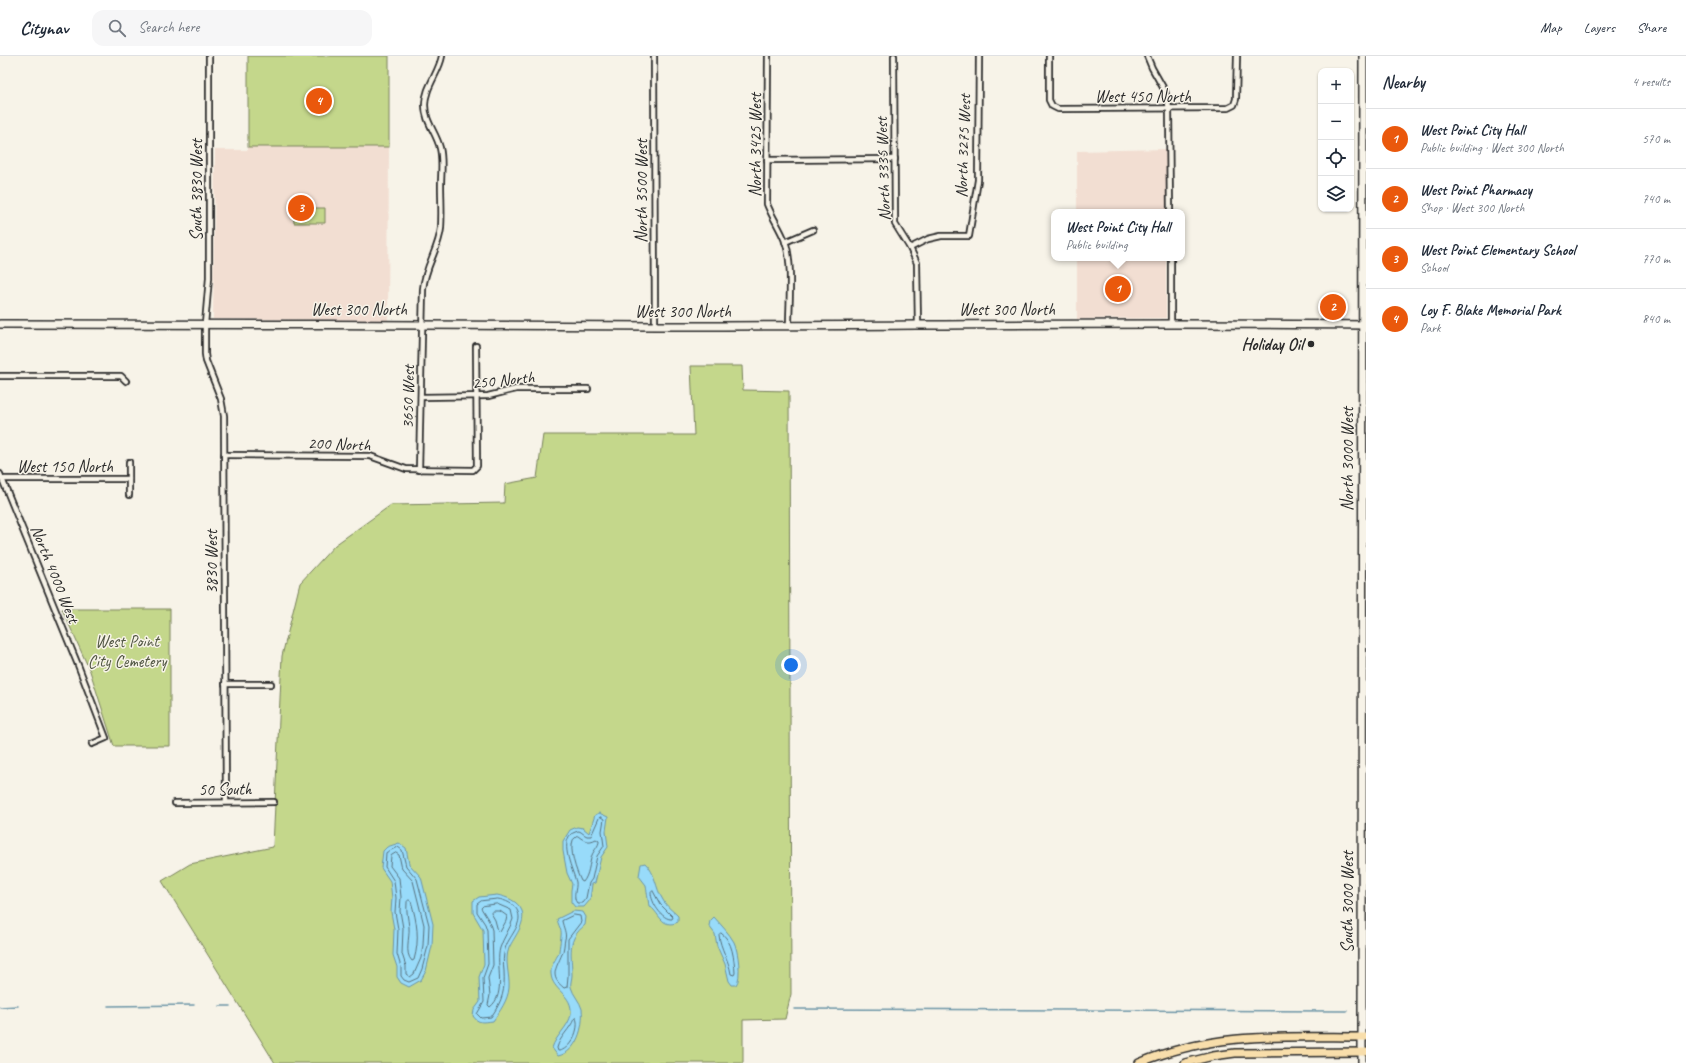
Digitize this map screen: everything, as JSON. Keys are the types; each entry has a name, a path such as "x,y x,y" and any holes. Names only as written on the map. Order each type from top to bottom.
{"main road":[{"name":"North 3000 West","path":"1362,742 1364,696 1363,56"},
{"name":"West 300 North","path":"0,324 789,326 1171,323 1364,325"},
{"name":"South 3000 West","path":"1362,742 1364,822 1364,1052 1362,1063"},
{"path":"1139,1063 1175,1049 1220,1040 1263,1037 1364,1037"},
{"path":"1185,1063 1208,1057 1235,1053 1364,1052"}],"street":[{"name":"South 3830 West","path":"205,324 209,278 210,56"},
{"name":"3650 West","path":"419,470 424,281 428,264 436,247 440,228 440,152 437,140 428,122 425,103 427,92 438,69 442,56"},
{"name":"North 3500 West","path":"654,56 655,326"},
{"name":"North 3425 West","path":"768,56 767,204 772,218 785,242 789,266 789,326"},
{"name":"North 3335 West","path":"894,56 895,224 910,248 917,263 918,325"},
{"name":"North 3275 West","path":"910,248 928,239 941,236 969,236 978,180 979,56"},
{"name":"West 450 North","path":"1049,56 1049,100 1052,106 1058,109 1228,108 1234,105 1236,99 1237,56"},
{"path":"1147,56 1165,91 1169,108 1170,209"},
{"path":"767,160 895,159"},
{"path":"785,242 813,230"},
{"path":"1171,261 1171,323"},
{"name":"3830 West","path":"205,324 206,361 219,391 223,406 226,802"},
{"path":"476,346 477,397"},
{"path":"0,376 121,376 126,381"},
{"name":"250 North","path":"421,397 477,397 488,396 516,389 588,389"},
{"name":"200 North","path":"224,455 370,456 406,469 476,469 477,397"},
{"path":"129,462 129,495"},
{"name":"West 150 North","path":"1,476 129,479"},
{"name":"North 4000 West","path":"1,476 106,738 92,744"},
{"path":"225,684 271,684"},
{"name":"50 South","path":"175,803 274,802"}],"shaded area":[{"path":"248,147 389,147 388,320 213,319 215,150 248,150"},
{"path":"1167,149 1166,209 1077,209 1077,151"},
{"path":"1077,261 1166,261 1166,318 1077,319"}],"green space":[{"path":"248,56 389,56 389,147 248,147"},
{"path":"293,208 325,208 325,223 294,223"},
{"path":"691,366 742,366 743,390 789,391 791,994 785,1019 743,1020 743,1063 275,1063 162,881 190,864 273,847 282,656 300,583 335,545 391,505 504,503 505,484 537,478 543,435 694,435"},
{"name":"West Point City Cemetery","path":"62,609 170,609 170,746 114,746 90,671"}],"water":[{"path":"599,813 608,817 606,831 608,847 601,857 595,883 592,884 590,900 584,907 575,907 571,902 572,884 567,873 563,851 563,841 570,830 577,827 583,828 589,833 595,815"},
{"path":"399,843 406,848 409,864 421,877 433,924 432,946 426,971 421,980 409,987 401,983 397,977 397,967 393,955 394,929 391,912 392,898 390,881 381,868 383,851 387,847"},
{"path":"645,863 651,871 658,891 664,902 678,916 678,922 668,924 664,922 649,906 646,885 639,876 641,864"},
{"path":"497,895 515,902 522,911 523,916 521,926 509,948 507,963 509,988 505,1001 493,1021 482,1022 475,1019 473,1016 474,1010 480,1002 479,977 484,964 483,930 473,913 473,901 479,897"},
{"path":"573,911 583,912 586,917 585,925 575,936 571,948 571,986 573,993 582,1009 582,1023 578,1038 570,1050 565,1054 558,1056 552,1048 556,1039 570,1019 571,1007 566,997 552,980 551,971 552,965 559,952 561,938 561,931 557,919"},
{"path":"714,917 730,935 734,942 738,957 739,970 736,985 732,985 729,981 725,964 717,946 715,934 709,926 710,921"}],"waterway":[{"path":"108,1006 194,1005"},
{"path":"0,1007 18,1006"},
{"path":"220,1006 230,1006"},
{"path":"794,1009 1347,1011"}],"place":[{"name":"Loy F. Blake Memorial Park","path":"319,101"},
{"name":"West Point Elementary School","path":"301,208"},
{"name":"West Point City Hall","path":"1118,289"},
{"name":"West Point Pharmacy","path":"1333,307"},
{"name":"Holiday Oil","path":"1311,344"}]}
